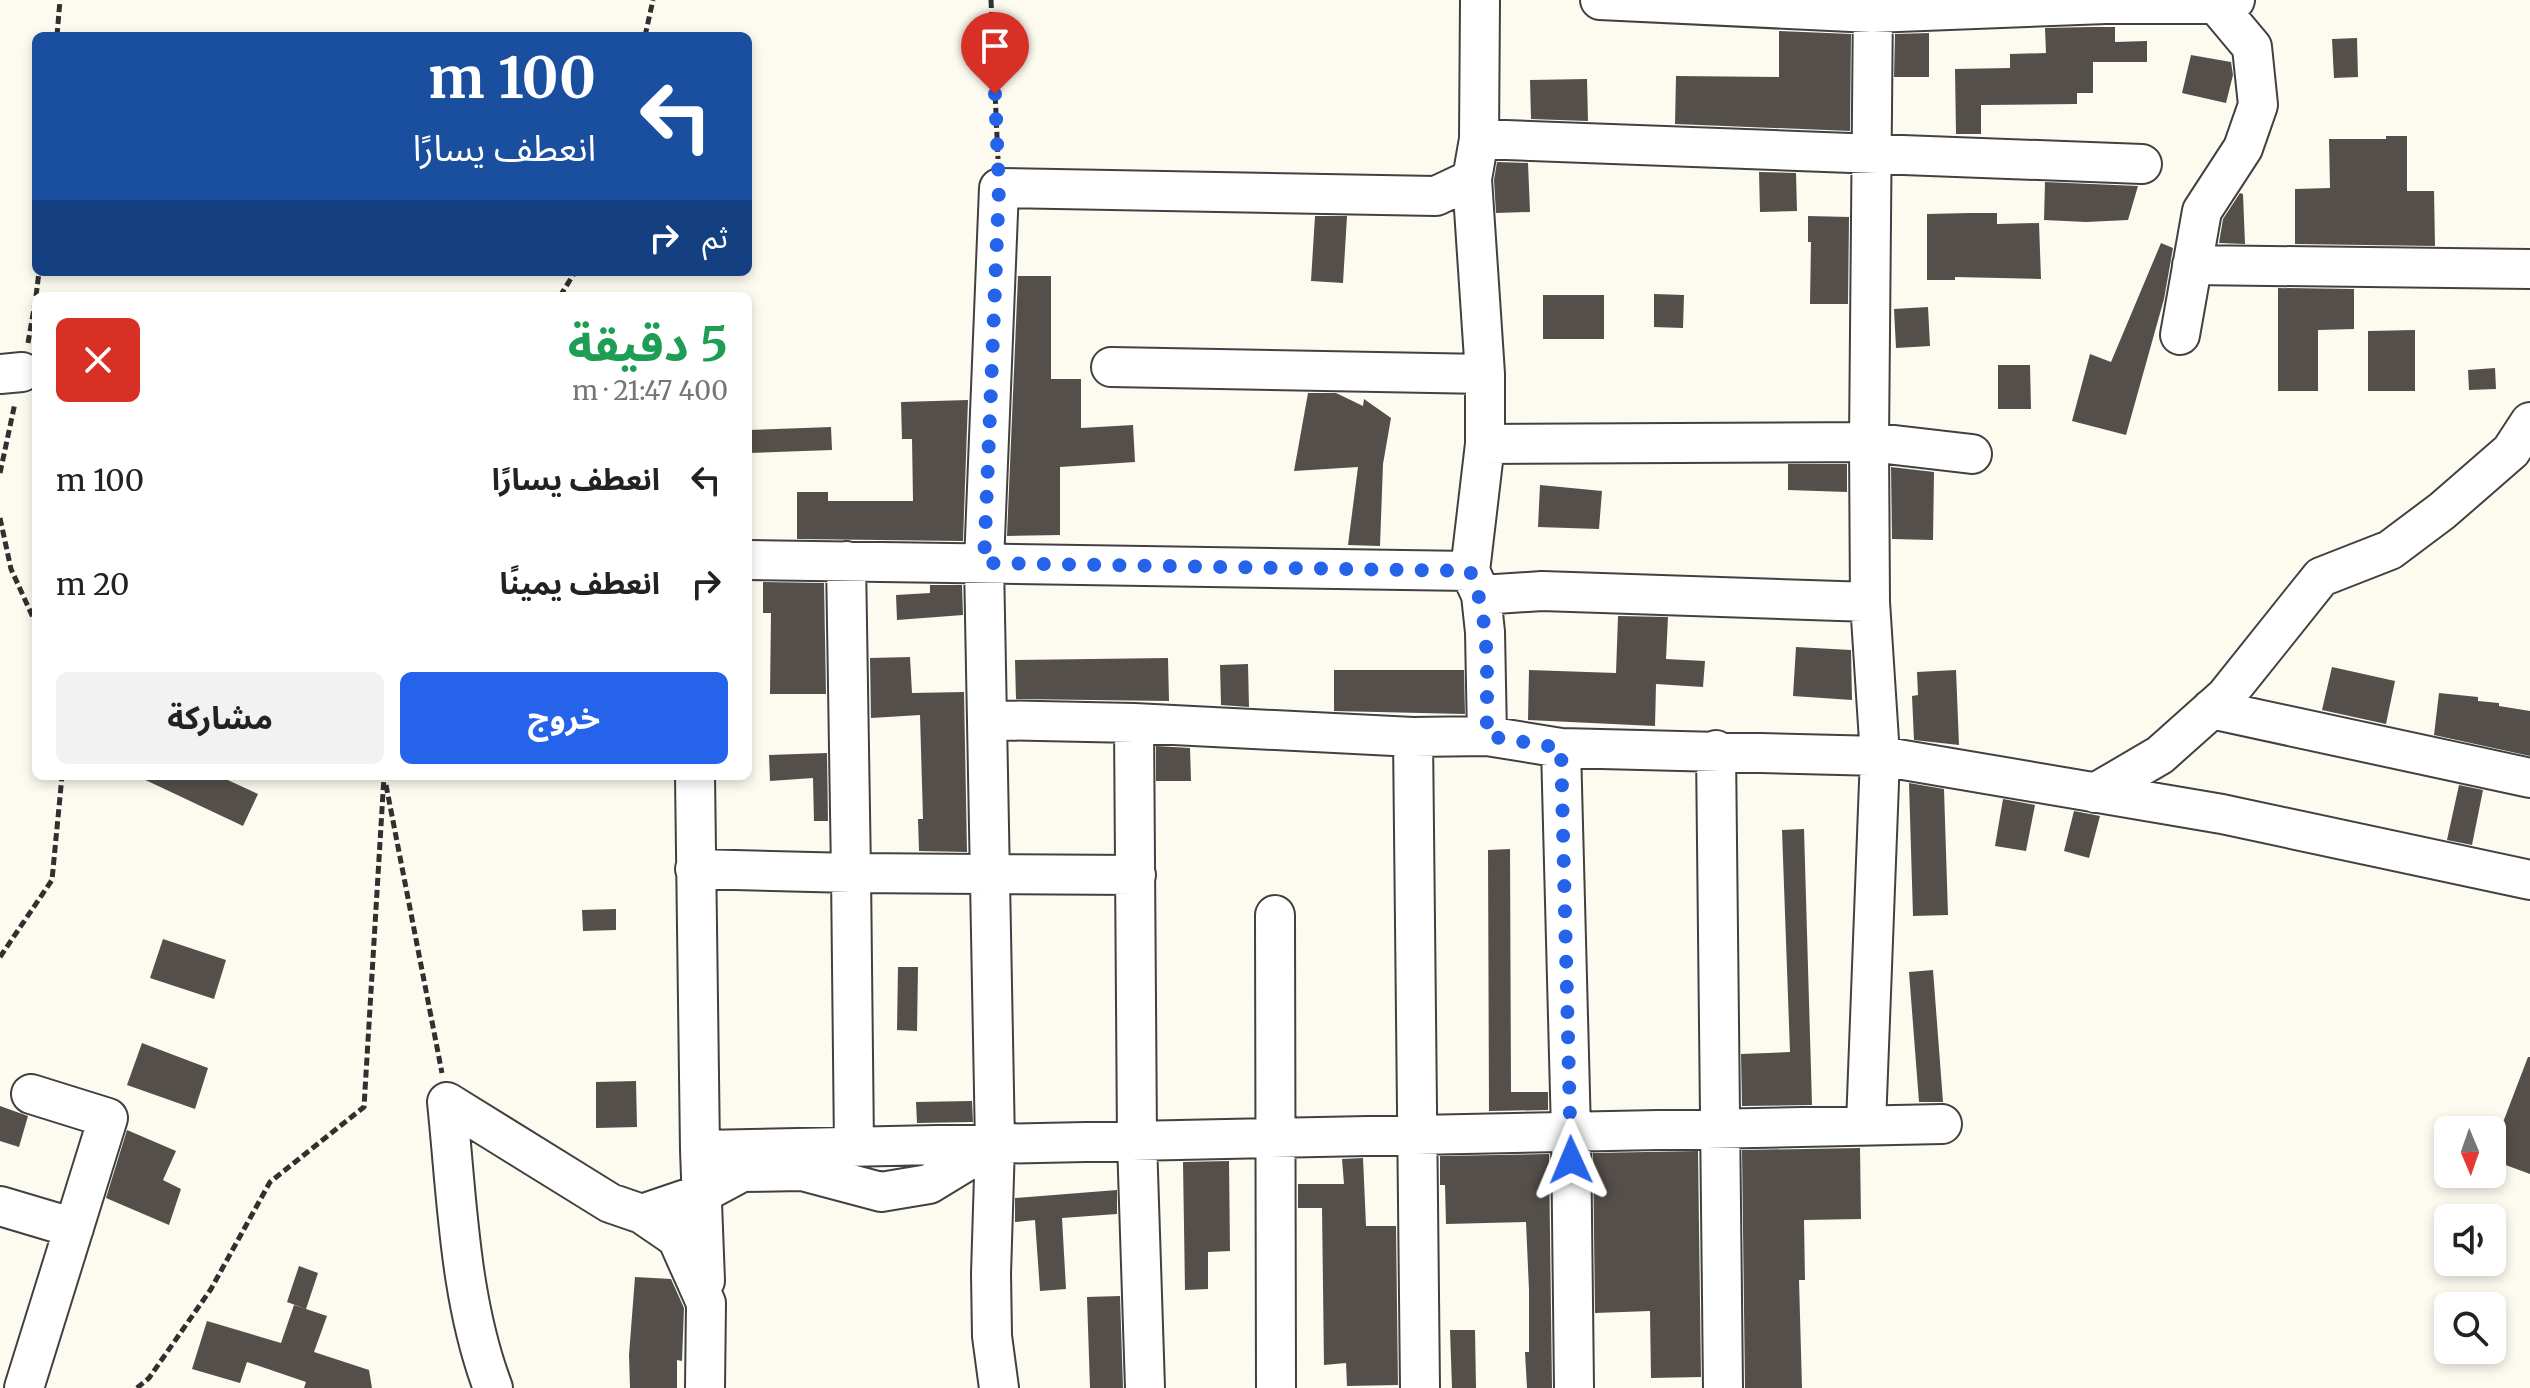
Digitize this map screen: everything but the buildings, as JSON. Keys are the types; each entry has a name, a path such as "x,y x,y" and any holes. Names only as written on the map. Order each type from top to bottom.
{"street":[{"path":"1480,0 1479,139 1472,179 1485,374 1485,444 1475,583 1485,632 1487,736"},
{"path":"1600,0 1873,6 2226,2 2252,47 2258,105 2243,148 2202,211 2180,335"},
{"path":"1866,1125 1880,756 1870,602 1873,6"},
{"path":"1479,139 2142,164"},
{"path":"999,1388 992,1336 995,1144 984,563 999,188 1436,196 1472,179"},
{"path":"2192,265 2530,269"},
{"path":"1111,367 1485,374"},
{"path":"2095,793 2160,755 2225,697 2321,577 2390,550 2442,511 2511,451 2530,422"},
{"path":"1485,444 1869,442 1972,454"},
{"path":"752,560 984,563 1475,583 1542,591 1870,602"},
{"path":"846,561 854,1147"},
{"path":"2211,709 2530,778"},
{"path":"987,720 1134,723 1413,737 1487,736 1561,748 1880,756 2222,814 2530,880"},
{"path":"1134,723 1137,1141 1145,1388"},
{"path":"1413,737 1420,1388"},
{"path":"1561,748 1574,1388"},
{"path":"1716,750 1723,1388"},
{"path":"695,780 705,1388"},
{"path":"695,869 1136,875"},
{"path":"1275,915 1276,1388"},
{"path":"1351,1136 1382,1112 1415,1069"},
{"path":"24,1388 108,1118 31,1094"},
{"path":"447,1102 610,1203 642,1214 677,1238 706,1303"},
{"path":"447,1102 465,1276 484,1362 493,1388"},
{"path":"700,1150 1942,1124"},
{"path":"642,1214 701,1194 742,1172 802,1171 881,1192 929,1184 995,1144"},
{"path":"0,1206 74,1228"}],"path":[{"path":"57,32 60,0"},
{"path":"646,32 653,0"},
{"path":"991,0 999,188"},
{"path":"0,518 11,569 32,615"},
{"path":"0,957 52,880 62,780"},
{"path":"137,1388 149,1378 211,1289 270,1182 364,1107 384,780"},
{"path":"385,780 447,1102"}],"route":[{"path":"995,94 999,188 984,563 1470,571 1481,595 1485,632 1487,736 1561,748 1571,1160"}]}
